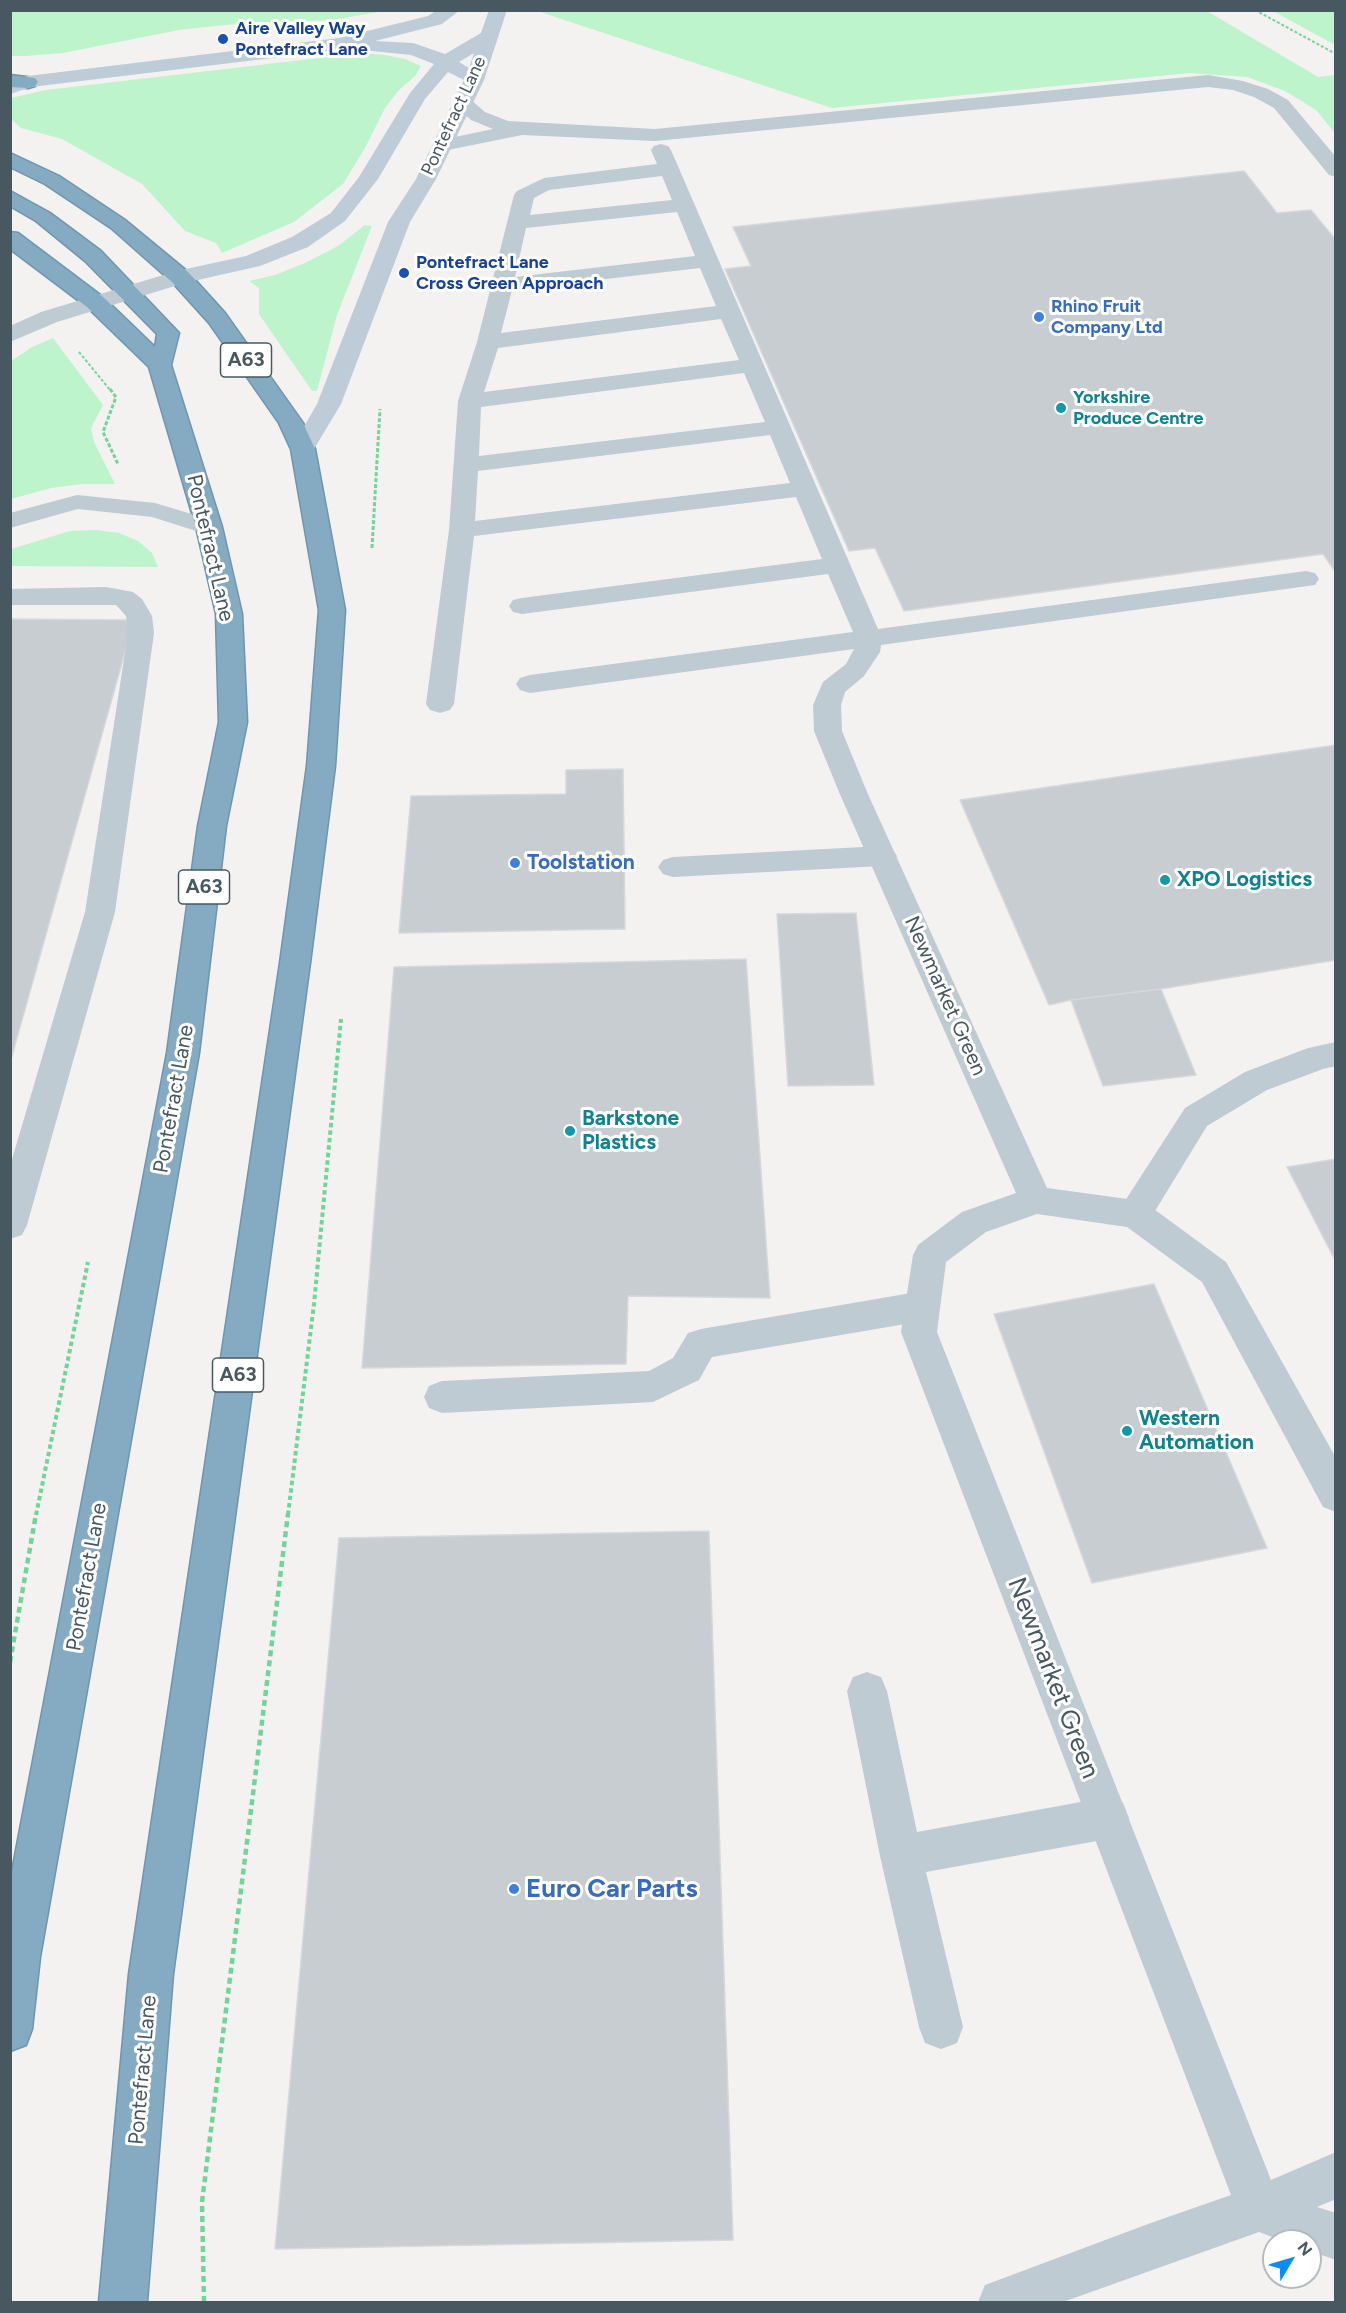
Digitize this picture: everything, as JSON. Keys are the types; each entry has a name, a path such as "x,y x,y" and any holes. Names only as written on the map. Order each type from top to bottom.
{"highway":[{"name":"Pontefract Lane","path":"10,159 52,180 118,225 180,277 217,318 291,423 303,448 332,610 321,766 269,1159 151,1974 123,2302"},
{"path":"10,197 43,217 93,256 168,333 160,365"},
{"name":"Pontefract Lane","path":"10,238 95,302 160,365 209,527 229,614 233,722 212,826 183,1053 18,1957 10,2029"},
{"path":"66,279 124,287"}],"street":[{"path":"16,84 339,44 435,20 450,10"},
{"name":"Pontefract Lane","path":"303,448 329,404 399,222 426,179 474,80 498,10"},
{"path":"10,335 28,325 95,302 124,287 252,261 300,242 338,217 368,179 417,97 446,62 490,35"},
{"path":"339,44 413,49 446,62 474,80"},
{"path":"463,103 478,116 504,127 655,135 1208,81 1236,85 1261,93 1281,104 1335,171"},
{"path":"443,145 492,134 529,130"},
{"path":"655,135 868,637"},
{"path":"440,704 462,530 470,401 488,342 524,195 544,184 669,170"},
{"path":"517,223 684,204"},
{"path":"502,285 708,261"},
{"path":"488,342 729,311"},
{"path":"470,401 752,365"},
{"path":"466,465 778,427"},
{"path":"462,530 805,489"},
{"path":"10,521 77,502 155,510 209,527"},
{"path":"522,606 837,565"},
{"path":"530,684 1306,579"},
{"path":"10,597 106,595 124,598 133,605 139,616 141,633 100,912 10,1225"},
{"name":"Newmarket Green","path":"868,637 867,652 855,670 834,688 827,705 828,731 853,792 1036,1200"},
{"path":"674,867 882,856"},
{"path":"1135,1214 1196,1118 1256,1081 1319,1057 1335,1054"},
{"name":"Newmarket Green","path":"1259,2209 919,1332 930,1255 974,1222 1036,1200 1135,1214 1214,1272 1335,1495"},
{"path":"442,1397 653,1386 686,1369 701,1344 923,1306"},
{"path":"867,1692 901,1856 941,2027"},
{"path":"901,1856 1108,1818"},
{"path":"1002,2302 1148,2247 1259,2209 1335,2175"},
{"path":"1259,2209 1335,2237"}],"path":[{"path":"1255,10 1335,54"}],"green space":[{"path":"10,11 384,11 332,20 244,23 179,30 63,53 11,56"},
{"path":"537,11 1207,11 1318,77 1335,75 1335,133 1316,110 1285,91 1247,77 1190,73 832,108"},
{"path":"1273,11 1335,11 1335,45"},
{"path":"362,53 405,59 421,66 415,76 399,90 385,108 365,148 343,184 294,222 222,253 216,243 185,231 142,184 62,139 21,128 11,119 11,98 46,90"},
{"path":"365,225 372,226 337,315 317,391 312,391 259,314 259,288 249,281 275,275 305,263 338,246"},
{"path":"53,338 103,405 91,428 94,442 115,484 81,484 51,488 11,499 11,361 32,347"},
{"path":"96,530 119,533 138,541 152,553 158,567 11,566 11,549 70,531"}],"building":[{"name":"Yorkshire Produce Centre","path":"1244,171 1277,213 1311,210 1336,240 1336,573 1323,554 904,611 875,548 849,551 725,269 751,266 733,227"},
{"path":"10,619 134,620 10,1063"},
{"name":"XPO Logistics","path":"1336,745 1336,960 1049,1005 960,800"},
{"name":"Toolstation","path":"623,769 625,929 399,933 411,796 566,794 566,770"},
{"path":"856,913 874,1085 788,1086 777,914"},
{"name":"Barkstone Plastics","path":"746,959 770,1298 628,1296 626,1364 362,1368 394,967"},
{"path":"1161,989 1196,1075 1103,1086 1071,1000"},
{"path":"1336,1159 1336,1262 1287,1167"},
{"name":"Western Automation","path":"1154,1284 1267,1548 1092,1583 994,1314"},
{"name":"Euro Car Parts","path":"709,1531 733,2240 275,2249 339,1538"}],"place":[{"name":"Aire Valley Way Pontefract Lane","path":"223,39"},
{"name":"Pontefract Lane Cross Green Approach","path":"404,273"},
{"name":"Rhino Fruit Company Ltd","path":"1039,317"},
{"name":"Yorkshire Produce Centre","path":"1061,408"},
{"name":"Toolstation","path":"515,863"},
{"name":"XPO Logistics","path":"1165,880"},
{"name":"Barkstone Plastics","path":"570,1131"},
{"name":"Western Automation","path":"1127,1431"},
{"name":"Euro Car Parts","path":"514,1889"}]}
